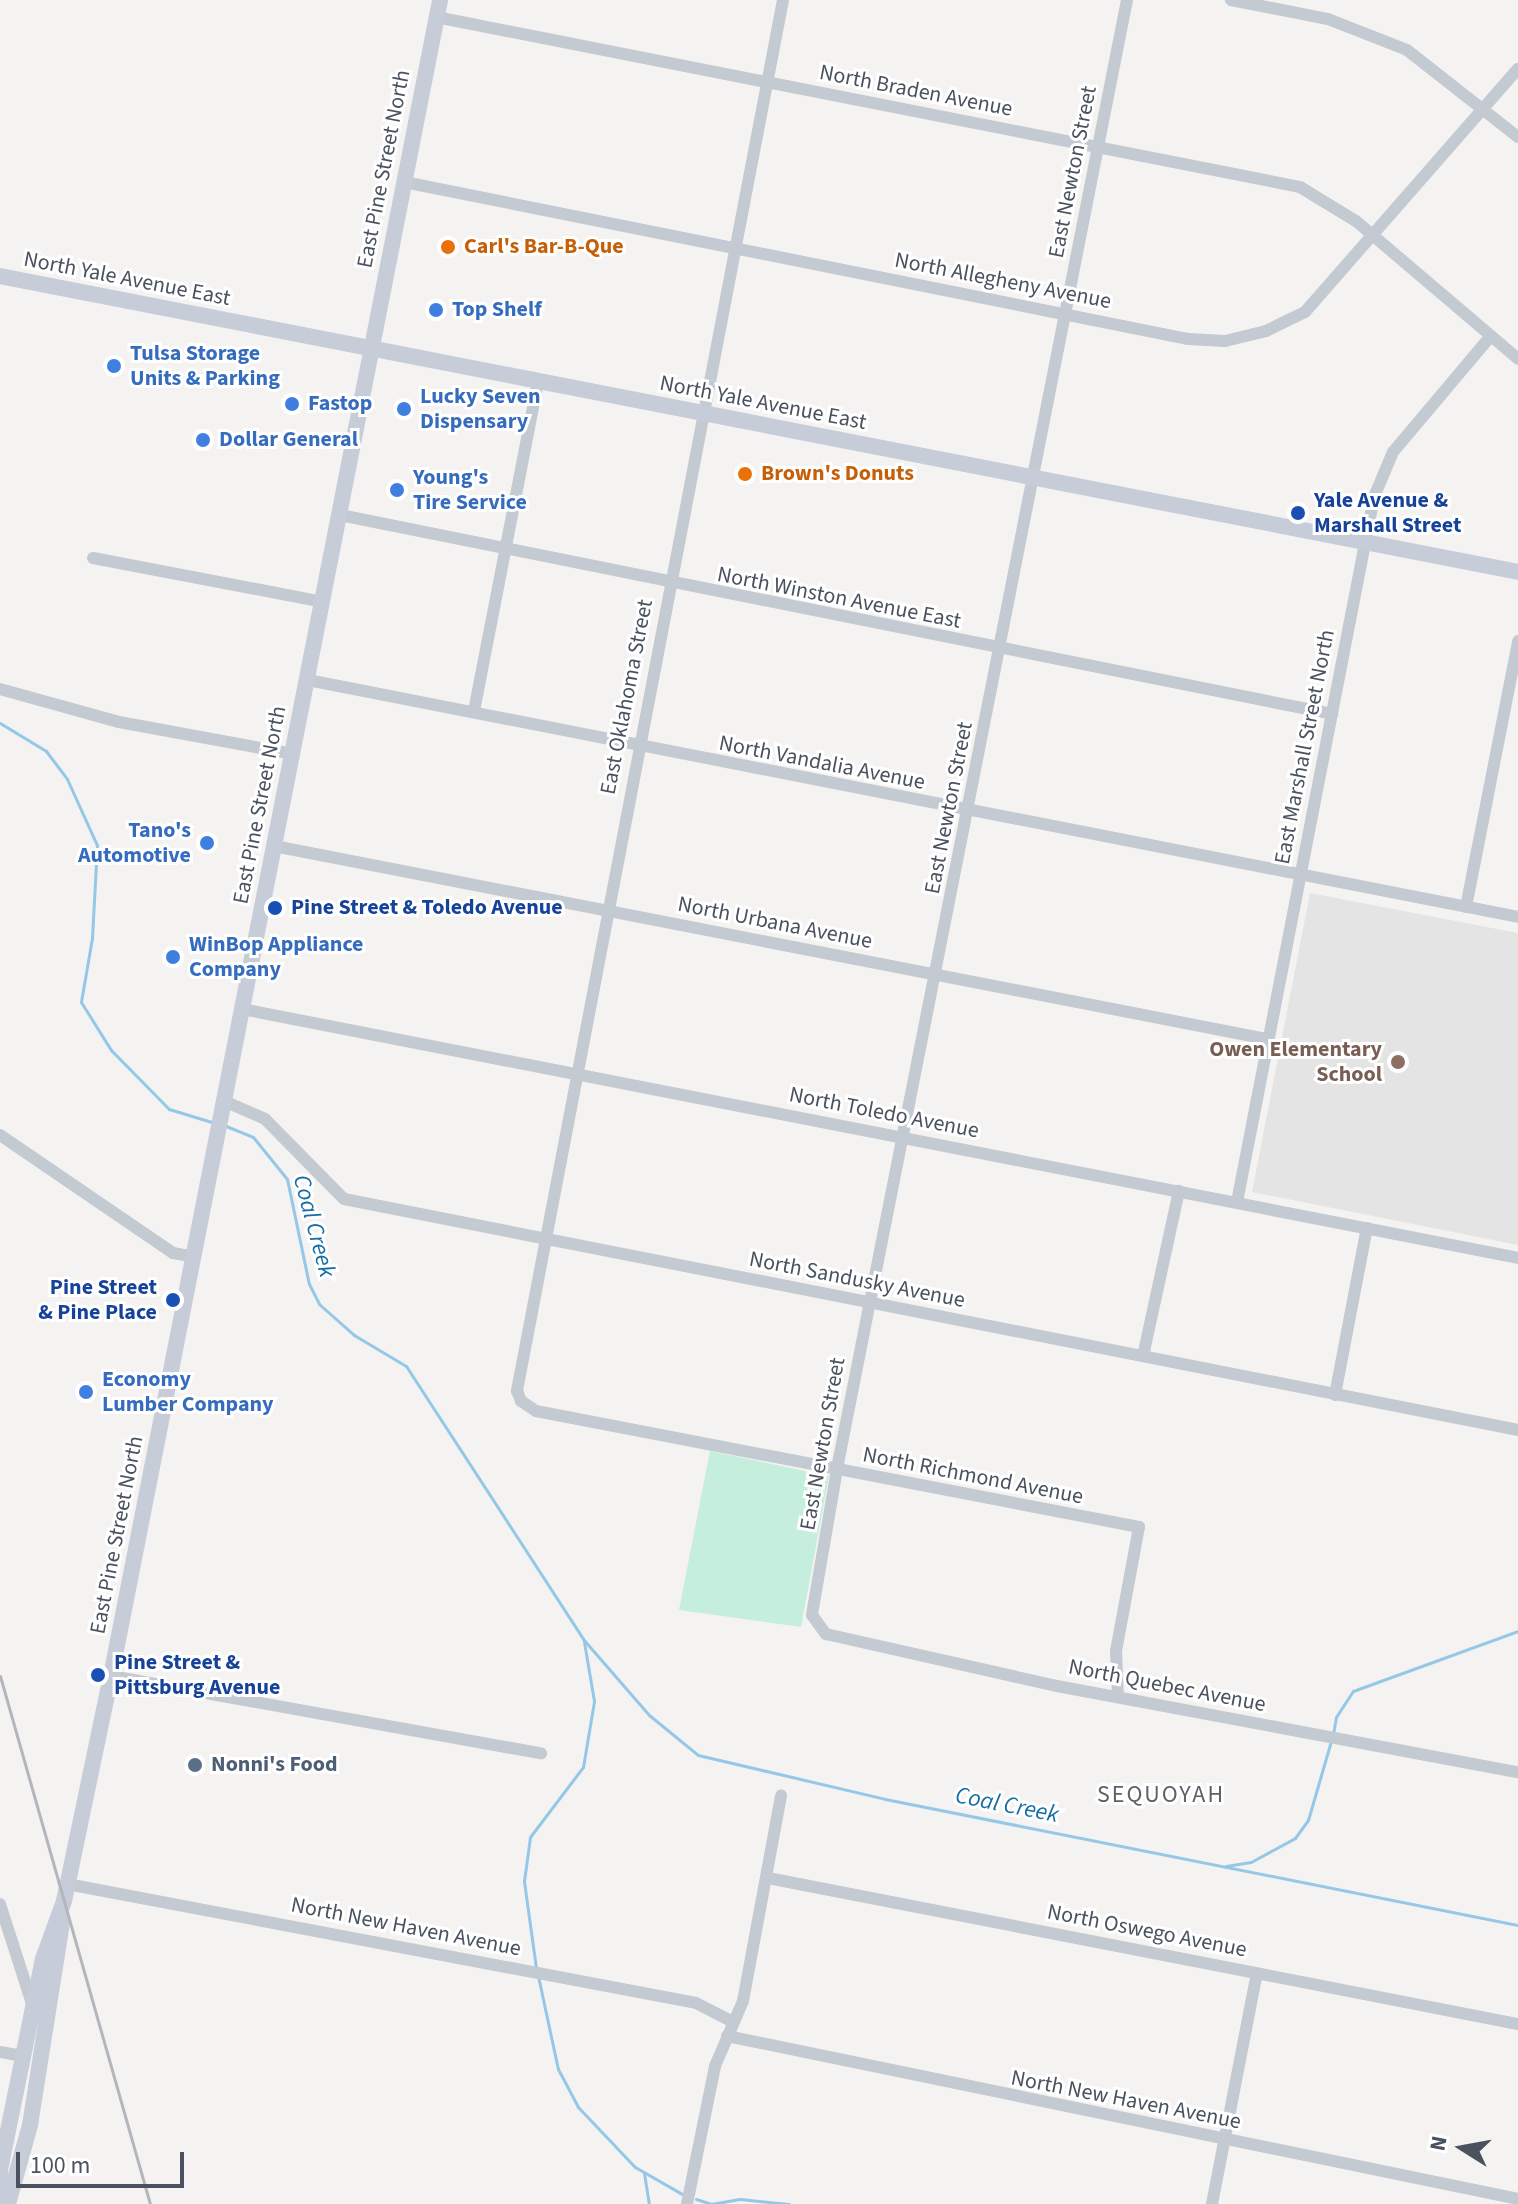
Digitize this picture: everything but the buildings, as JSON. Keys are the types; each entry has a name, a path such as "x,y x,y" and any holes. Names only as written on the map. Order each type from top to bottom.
{"main road":[{"name":"East Pine Street North","path":"8,2204 20,2174 46,2035 65,1893 195,1257 438,8"},
{"name":"North Yale Avenue East","path":"0,276 1518,572"},
{"name":"East Pine Street North","path":"0,2204 0,2170 43,1959 65,1893"}],"street":[{"name":"East Oklahoma Street","path":"521,1401 516,1379 542,1238 783,0"},
{"name":"East Newton Street","path":"814,1623 812,1607 870,1303 938,975 1127,0"},
{"path":"1231,0 1328,19 1382,39 1435,68 1518,137"},
{"name":"North Braden Avenue","path":"438,8 767,82 1300,187 1333,204 1374,236"},
{"name":"North Allegheny Avenue","path":"404,182 1188,339 1239,339 1305,312 1518,69"},
{"path":"1374,236 1518,359"},
{"name":"East Marshall Street North","path":"1237,1202 1374,497 1393,452 1490,337"},
{"path":"474,711 538,381"},
{"name":"North Winston Avenue East","path":"340,515 1332,714"},
{"path":"93,558 324,602"},
{"path":"1466,907 1518,641"},
{"name":"North Vandalia Avenue","path":"308,680 1300,877 1518,917"},
{"path":"0,689 119,722 293,754"},
{"name":"North Urbana Avenue","path":"274,846 1267,1039"},
{"name":"North Toledo Avenue","path":"242,1009 1518,1258"},
{"name":"North Sandusky Avenue","path":"223,1105 265,1119 344,1199 1518,1430"},
{"path":"0,1135 173,1253 195,1257"},
{"path":"1143,1356 1179,1191"},
{"path":"1335,1395 1367,1228"},
{"name":"North Richmond Avenue","path":"521,1401 536,1411 1139,1527 1116,1651 1118,1696"},
{"name":"North Quebec Avenue","path":"814,1623 826,1634 1118,1696 1518,1772"},
{"path":"111,1676 541,1753"},
{"path":"687,2204 715,2066 743,2001 781,1795"},
{"name":"North Oswego Avenue","path":"768,1878 1518,2024"},
{"name":"North New Haven Avenue","path":"65,1893 550,1975 710,2007 733,2022"},
{"path":"0,1904 33,2007 46,2035"},
{"path":"1212,2204 1257,1973"},
{"name":"North New Haven Avenue","path":"727,2036 1518,2199"},
{"path":"0,2052 23,2056"}],"shaded area":[{"name":"Owen Elementary School","path":"1310,893 1518,933 1518,1245 1252,1192"}],"green space":[{"path":"710,1451 829,1476 801,1627 679,1610"}],"waterway":[{"name":"Coal Creek","path":"0,723 46,751 67,779 97,845 92,938 81,1002 111,1050 169,1109 215,1123"},
{"name":"Coal Creek","path":"226,1126 253,1137 287,1179 309,1284 319,1304 354,1335 406,1366 583,1639 649,1715 698,1755 885,1799 1518,1925"},
{"path":"1333,1734 1336,1717 1353,1691 1518,1631"},
{"name":"Coal Creek","path":"536,1968 524,1881 530,1837 583,1767 594,1701 584,1642"},
{"path":"1226,1866 1251,1862 1295,1838 1308,1820 1331,1741"},
{"name":"Coal Creek","path":"538,1976 558,2069 578,2107 635,2167 682,2194"},
{"path":"644,2173 649,2204"},
{"name":"Coal Creek","path":"696,2199 711,2204"},
{"name":"Coal Creek","path":"711,2204 740,2199 789,2204"}],"railway":[{"path":"0,1676 150,2204"}],"place":[{"name":"Carl's Bar-B-Que","path":"448,247"},
{"name":"Top Shelf","path":"436,310"},
{"name":"Tulsa Storage Units & Parking","path":"114,366"},
{"name":"Fastop","path":"292,404"},
{"name":"Lucky Seven Dispensary","path":"404,409"},
{"name":"Dollar General","path":"203,440"},
{"name":"Brown's Donuts","path":"745,474"},
{"name":"Young's Tire Service","path":"397,490"},
{"name":"Yale Avenue & Marshall Street","path":"1298,513"},
{"name":"Tano's Automotive","path":"207,843"},
{"name":"Pine Street & Toledo Avenue","path":"275,908"},
{"name":"WinBop Appliance Company","path":"173,957"},
{"name":"Owen Elementary School","path":"1398,1062"},
{"name":"Pine Street & Pine Place","path":"173,1300"},
{"name":"Economy Lumber Company","path":"86,1392"},
{"name":"Pine Street & Pittsburg Avenue","path":"98,1675"},
{"name":"Nonni's Food","path":"195,1765"}],"district":[{"name":"SEQUOYAH","path":"1161,1795"}]}
